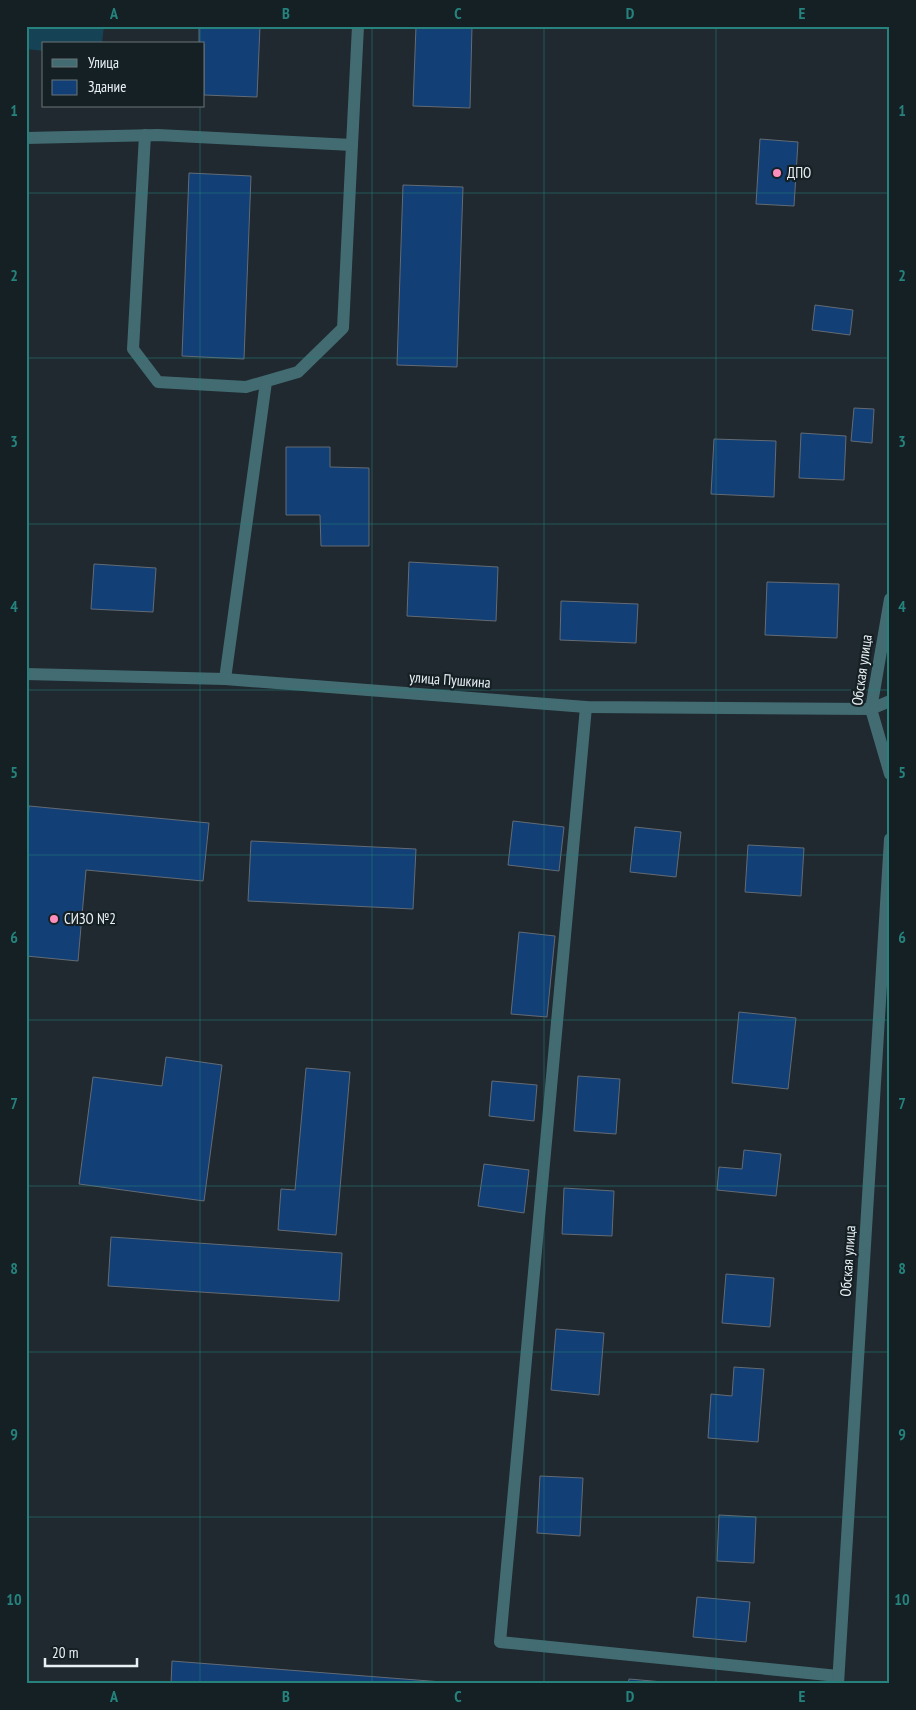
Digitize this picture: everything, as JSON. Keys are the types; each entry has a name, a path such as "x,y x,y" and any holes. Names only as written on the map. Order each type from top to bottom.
{"street":[{"path":"145,135 133,349 158,382 246,388 298,372 343,328 358,26"},
{"path":"26,138 145,135 352,145"},
{"path":"225,679 266,382"},
{"name":"Обская улица","path":"890,599 871,709 890,774"},
{"name":"улица Пушкина","path":"26,674 225,679 586,707 871,709"},
{"path":"871,709 890,701"},
{"path":"586,707 500,1642 838,1680"},
{"name":"Обская улица","path":"838,1680 890,840"}],"shaded area":[{"path":"26,26 104,26 102,42 42,42 42,51 26,49"}],"building":[{"path":"199,26 260,26 257,97 205,95 205,42 199,42"},
{"path":"416,26 472,26 470,108 413,106"},
{"name":"ДПО","path":"760,139 798,142 794,206 756,204"},
{"path":"189,173 251,176 244,359 182,356"},
{"path":"403,185 463,187 457,367 397,365"},
{"path":"815,305 853,310 850,335 812,330"},
{"path":"854,408 874,409 872,443 851,441"},
{"path":"801,433 846,436 844,480 799,478"},
{"path":"714,439 776,441 774,497 711,494"},
{"path":"286,447 330,447 330,467 369,468 369,546 321,546 320,515 286,515"},
{"path":"409,562 498,567 496,621 407,616"},
{"path":"94,564 156,568 153,612 91,609"},
{"path":"767,582 839,584 837,638 765,635"},
{"path":"561,601 638,604 636,643 560,640"},
{"name":"СИЗО №2","path":"29,806 209,823 203,881 86,870 78,961 26,956 26,840"},
{"path":"513,821 564,827 559,871 508,865"},
{"path":"635,827 681,832 676,877 630,872"},
{"path":"251,841 416,849 413,909 248,901"},
{"path":"748,845 804,848 801,896 745,892"},
{"path":"519,932 555,936 547,1017 511,1014"},
{"path":"739,1012 796,1018 788,1089 732,1083"},
{"path":"166,1057 222,1065 204,1201 79,1184 93,1077 162,1086"},
{"path":"306,1068 350,1072 336,1235 278,1230 281,1189 295,1190"},
{"path":"578,1076 620,1079 616,1134 574,1131"},
{"path":"492,1081 537,1085 534,1121 489,1116"},
{"path":"744,1150 781,1154 776,1196 717,1190 719,1167 742,1169"},
{"path":"484,1164 529,1170 524,1213 478,1206"},
{"path":"564,1188 614,1191 612,1236 562,1234"},
{"path":"111,1237 342,1253 339,1301 108,1286"},
{"path":"726,1274 774,1278 770,1327 722,1323"},
{"path":"556,1329 604,1333 599,1395 551,1390"},
{"path":"734,1367 764,1369 758,1442 708,1438 711,1394 732,1396"},
{"path":"540,1476 583,1478 580,1536 537,1533"},
{"path":"719,1515 756,1517 754,1563 717,1561"},
{"path":"697,1597 750,1602 746,1642 693,1637"},
{"path":"172,1661 468,1684 171,1684"},
{"path":"629,1679 686,1684 628,1684"}],"place":[{"name":"ДПО","path":"777,173"},
{"name":"СИЗО №2","path":"54,919"}]}
